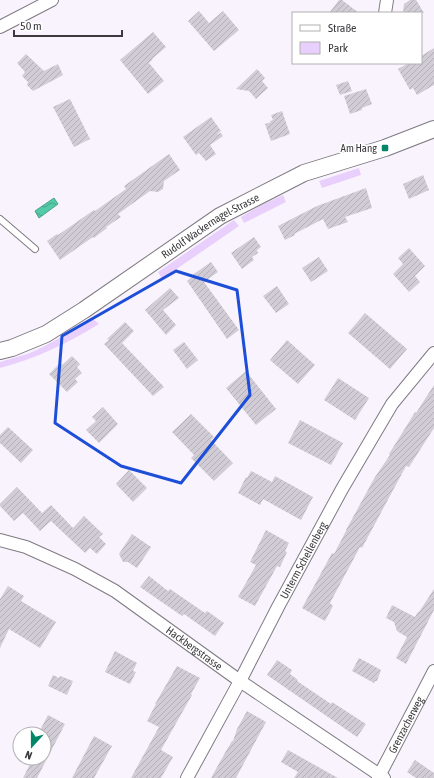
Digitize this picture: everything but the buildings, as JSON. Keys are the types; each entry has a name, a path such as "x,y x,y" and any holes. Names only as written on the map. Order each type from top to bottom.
{"street":[{"path":"0,28 52,0"},
{"path":"385,12 387,0"},
{"name":"Rudolf Wackernagel-Strasse","path":"0,351 12,348 46,334 84,310 227,212 304,173 385,148 434,129"},
{"name":"Unterm Schellenberg","path":"188,778 278,606 342,489 392,404 434,353"},
{"name":"Hackbergstrasse","path":"0,540 26,547 75,569 115,592 240,681 380,777"},
{"name":"Grenzacherweg","path":"380,777 434,671"}],"lane":[{"path":"0,220 34,249"}],"highlighted area":[{"path":"176,271 237,290 250,395 181,483 121,466 55,423 62,336"}],"green space":[{"path":"359,168 361,175 322,188 319,181"},
{"path":"283,195 286,202 244,223 241,217 261,205"},
{"path":"234,220 239,226 162,279 158,272"},
{"path":"92,318 99,324 75,338 39,355 0,368 0,362 27,354 44,346"}],"water":[{"path":"54,198 58,204 39,218 35,211"}],"place":[{"name":"Am Hang","path":"385,148"}]}
